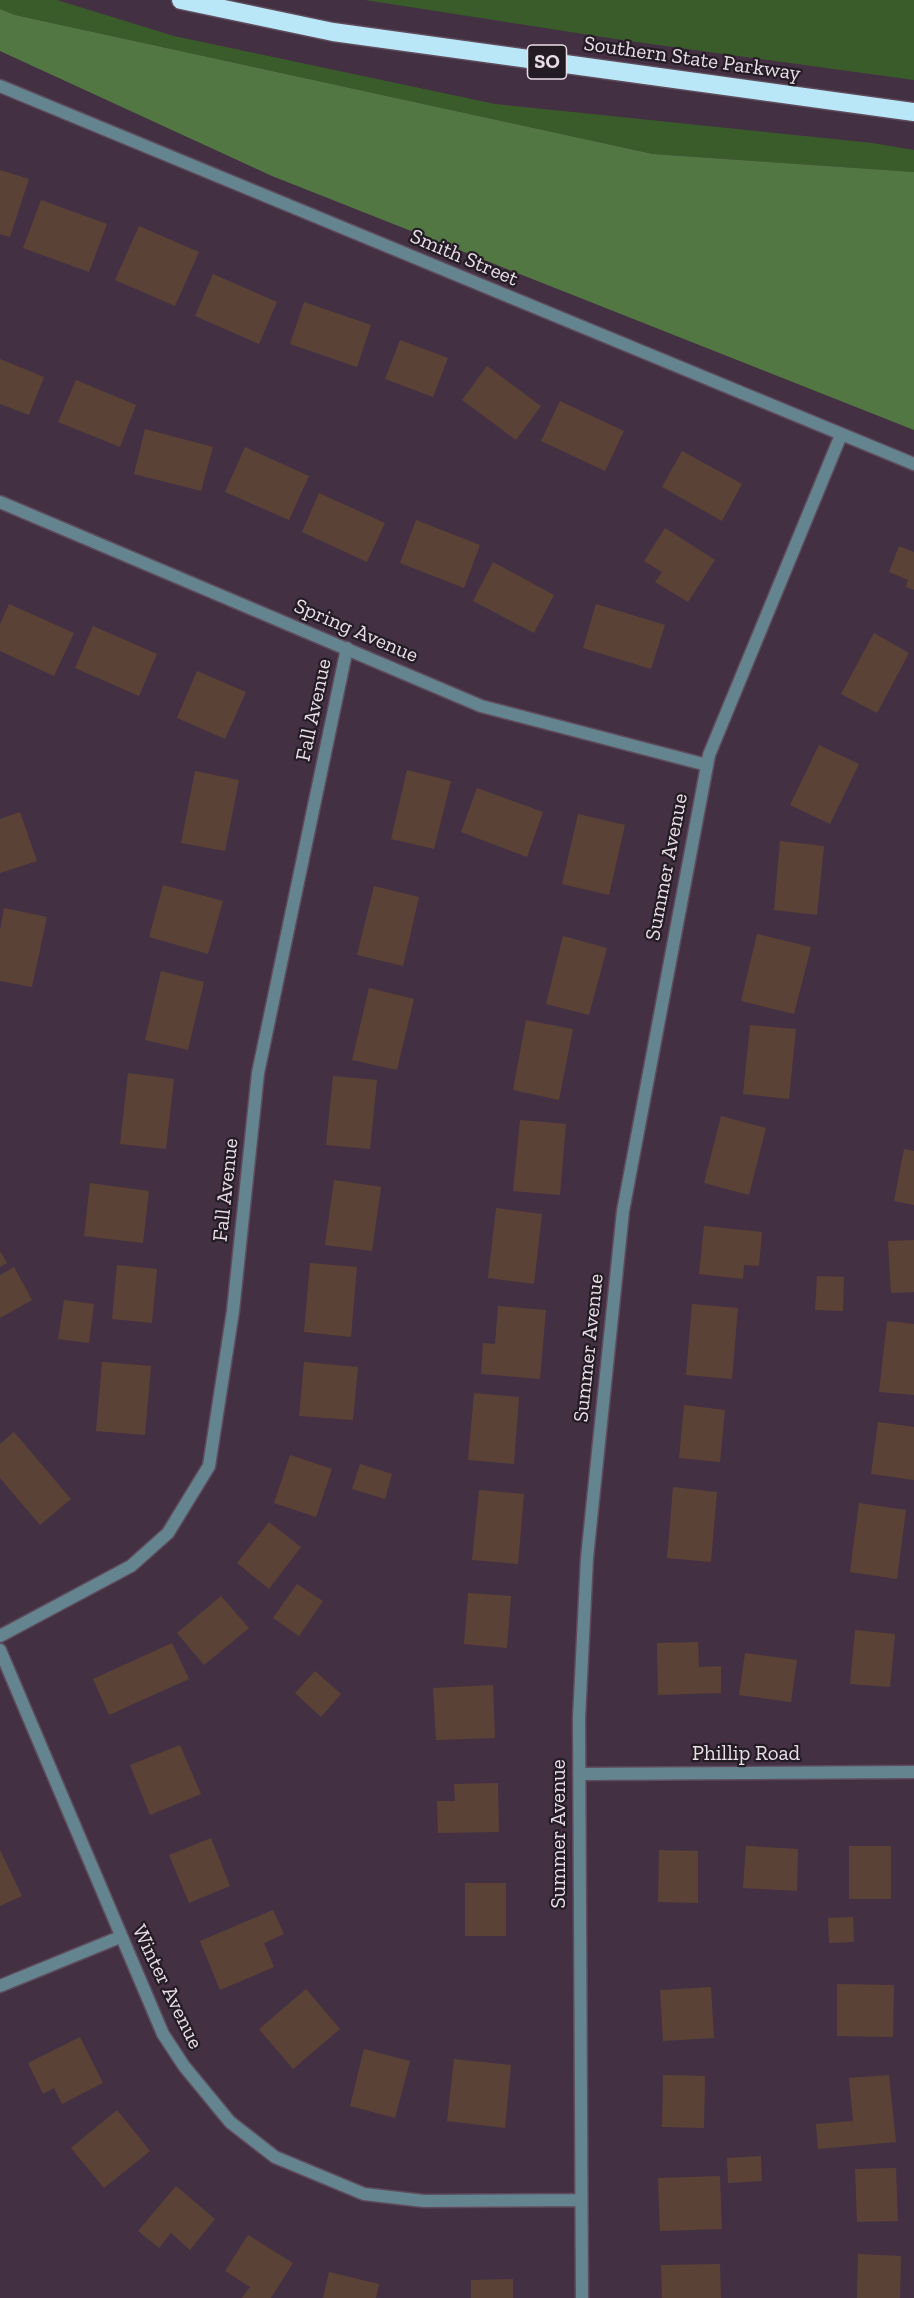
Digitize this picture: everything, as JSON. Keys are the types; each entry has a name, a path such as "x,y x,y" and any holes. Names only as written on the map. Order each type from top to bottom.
{"highway":[{"name":"Southern State Parkway","path":"181,0 345,33 914,112"}],"street":[{"name":"Smith Street","path":"0,86 914,464"},
{"name":"Summer Avenue","path":"582,2298 579,1774 587,1558 623,1212 707,765 841,435"},
{"name":"Spring Avenue","path":"0,502 481,706 707,765"},
{"name":"Fall Avenue","path":"0,1636 131,1566 168,1533 209,1466 233,1311 258,1072 347,648"},
{"name":"Winter Avenue","path":"0,1650 163,2034 184,2066 230,2122 275,2157 364,2194 424,2201 581,2200"},
{"name":"Phillip Road","path":"579,1774 914,1772"},
{"path":"0,1986 120,1937"}],"green space":[{"path":"0,0 57,0 174,36 495,104 872,143 914,150 914,172 653,154 15,15 0,9"},
{"path":"365,0 914,0 914,80 622,40"},
{"path":"0,9 15,15 653,154 914,172 914,430 272,176 0,51"}],"building":[{"path":"0,170 29,179 10,237 0,234"},
{"path":"41,200 107,224 89,272 23,248"},
{"path":"139,226 199,252 175,306 115,280"},
{"path":"213,274 277,302 259,344 195,316"},
{"path":"304,302 371,325 357,367 290,344"},
{"path":"400,340 448,358 433,397 385,379"},
{"path":"0,359 44,377 29,415 0,404"},
{"path":"487,366 541,406 516,440 462,400"},
{"path":"76,380 136,405 120,447 58,422"},
{"path":"560,401 624,431 605,471 541,441"},
{"path":"145,429 213,447 201,491 134,474"},
{"path":"245,447 309,476 289,520 225,492"},
{"path":"682,451 742,484 722,521 662,487"},
{"path":"319,493 385,523 367,562 302,532"},
{"path":"416,520 480,545 464,588 400,563"},
{"path":"665,528 715,560 688,602 655,582 662,572 644,561"},
{"path":"899,546 914,552 914,590 906,587 908,580 889,572"},
{"path":"493,562 554,595 534,633 473,601"},
{"path":"9,604 74,633 54,676 0,651 0,624"},
{"path":"596,604 665,625 651,669 583,648"},
{"path":"93,626 157,654 139,696 75,668"},
{"path":"874,633 909,653 877,713 841,694"},
{"path":"197,671 246,692 225,739 177,718"},
{"path":"819,745 859,764 830,824 790,805"},
{"path":"407,770 451,781 434,849 391,839"},
{"path":"195,771 239,780 225,851 181,843"},
{"path":"477,788 543,812 527,857 461,832"},
{"path":"20,812 37,861 0,873 0,819"},
{"path":"578,814 625,825 609,895 562,884"},
{"path":"780,841 824,846 817,915 774,910"},
{"path":"163,885 223,901 208,954 149,937"},
{"path":"374,886 419,897 403,966 357,955"},
{"path":"4,908 47,917 32,987 0,981 0,930"},
{"path":"757,934 811,947 794,1014 741,1001"},
{"path":"563,936 607,948 589,1015 546,1004"},
{"path":"161,971 204,982 188,1050 145,1040"},
{"path":"369,988 414,999 397,1070 352,1060"},
{"path":"526,1020 573,1029 559,1100 513,1090"},
{"path":"750,1025 796,1029 789,1099 743,1094"},
{"path":"128,1073 174,1079 166,1149 120,1144"},
{"path":"333,1076 377,1080 370,1149 326,1145"},
{"path":"721,1116 766,1128 749,1195 704,1183"},
{"path":"520,1120 566,1124 560,1195 513,1191"},
{"path":"904,1149 914,1151 914,1205 894,1201"},
{"path":"334,1180 381,1187 372,1251 325,1245"},
{"path":"90,1183 149,1191 143,1243 84,1236"},
{"path":"496,1208 542,1214 534,1284 488,1278"},
{"path":"704,1226 762,1232 759,1266 744,1265 743,1279 699,1274"},
{"path":"914,1240 914,1292 891,1293 888,1241"},
{"path":"0,1251 7,1263 0,1267"},
{"path":"310,1263 357,1267 351,1337 304,1332"},
{"path":"117,1265 157,1269 152,1323 112,1319"},
{"path":"14,1267 32,1300 0,1318 0,1275"},
{"path":"817,1276 844,1277 843,1311 815,1310"},
{"path":"64,1300 94,1304 89,1343 58,1339"},
{"path":"692,1304 738,1308 732,1379 686,1375"},
{"path":"498,1306 546,1310 540,1379 481,1374 483,1343 495,1344"},
{"path":"887,1321 914,1324 914,1395 879,1392"},
{"path":"102,1362 151,1366 145,1435 96,1431"},
{"path":"304,1362 358,1367 353,1420 299,1416"},
{"path":"474,1393 519,1397 514,1464 468,1460"},
{"path":"684,1405 725,1410 720,1462 679,1458"},
{"path":"878,1422 914,1427 914,1480 871,1474"},
{"path":"14,1432 71,1499 40,1525 0,1478 0,1444"},
{"path":"290,1455 332,1469 316,1517 274,1503"},
{"path":"360,1464 392,1474 385,1499 352,1489"},
{"path":"673,1487 717,1492 711,1562 667,1558"},
{"path":"479,1490 524,1494 518,1564 472,1560"},
{"path":"859,1503 906,1510 897,1579 850,1572"},
{"path":"269,1522 301,1547 269,1589 237,1563"},
{"path":"297,1584 323,1601 299,1636 273,1618"},
{"path":"468,1593 511,1596 507,1648 464,1644"},
{"path":"221,1596 249,1628 204,1665 177,1633"},
{"path":"855,1630 895,1634 890,1687 850,1684"},
{"path":"698,1642 699,1667 721,1666 721,1693 658,1695 657,1643"},
{"path":"172,1643 189,1679 109,1715 93,1679"},
{"path":"745,1653 797,1660 791,1702 739,1695"},
{"path":"315,1671 341,1694 321,1717 295,1693"},
{"path":"493,1685 495,1738 436,1740 433,1688"},
{"path":"180,1745 201,1794 150,1815 130,1765"},
{"path":"498,1783 499,1832 438,1833 437,1801 455,1801 454,1784"},
{"path":"211,1838 230,1886 189,1903 169,1855"},
{"path":"746,1846 798,1849 797,1891 743,1888"},
{"path":"849,1846 891,1846 891,1899 849,1899"},
{"path":"0,1850 22,1896 0,1906"},
{"path":"659,1850 698,1851 698,1903 658,1902"},
{"path":"465,1883 506,1883 506,1936 465,1936"},
{"path":"273,1910 284,1934 264,1943 274,1967 220,1990 200,1941"},
{"path":"853,1917 854,1942 829,1943 828,1918"},
{"path":"837,1984 894,1985 893,2037 837,2036"},
{"path":"711,1987 714,2038 663,2041 660,1990"},
{"path":"306,1989 340,2029 293,2069 259,2029"},
{"path":"80,2037 103,2083 62,2104 54,2088 43,2094 28,2063"},
{"path":"364,2049 410,2061 395,2118 350,2106"},
{"path":"454,2059 511,2065 505,2128 447,2121"},
{"path":"663,2075 705,2076 704,2128 662,2127"},
{"path":"889,2075 896,2142 818,2149 816,2124 853,2121 849,2078"},
{"path":"117,2110 150,2151 104,2188 71,2148"},
{"path":"761,2156 762,2181 728,2183 727,2158"},
{"path":"896,2168 898,2221 857,2222 855,2169"},
{"path":"720,2176 722,2229 660,2231 658,2178"},
{"path":"176,2186 215,2219 190,2250 171,2233 159,2248 138,2231"},
{"path":"248,2235 293,2263 271,2298 242,2298 250,2287 225,2271"},
{"path":"858,2254 901,2256 900,2298 857,2298"},
{"path":"720,2264 721,2298 662,2298 661,2265"},
{"path":"329,2272 379,2284 376,2298 323,2298"},
{"path":"513,2279 513,2298 471,2298 471,2280"}]}
